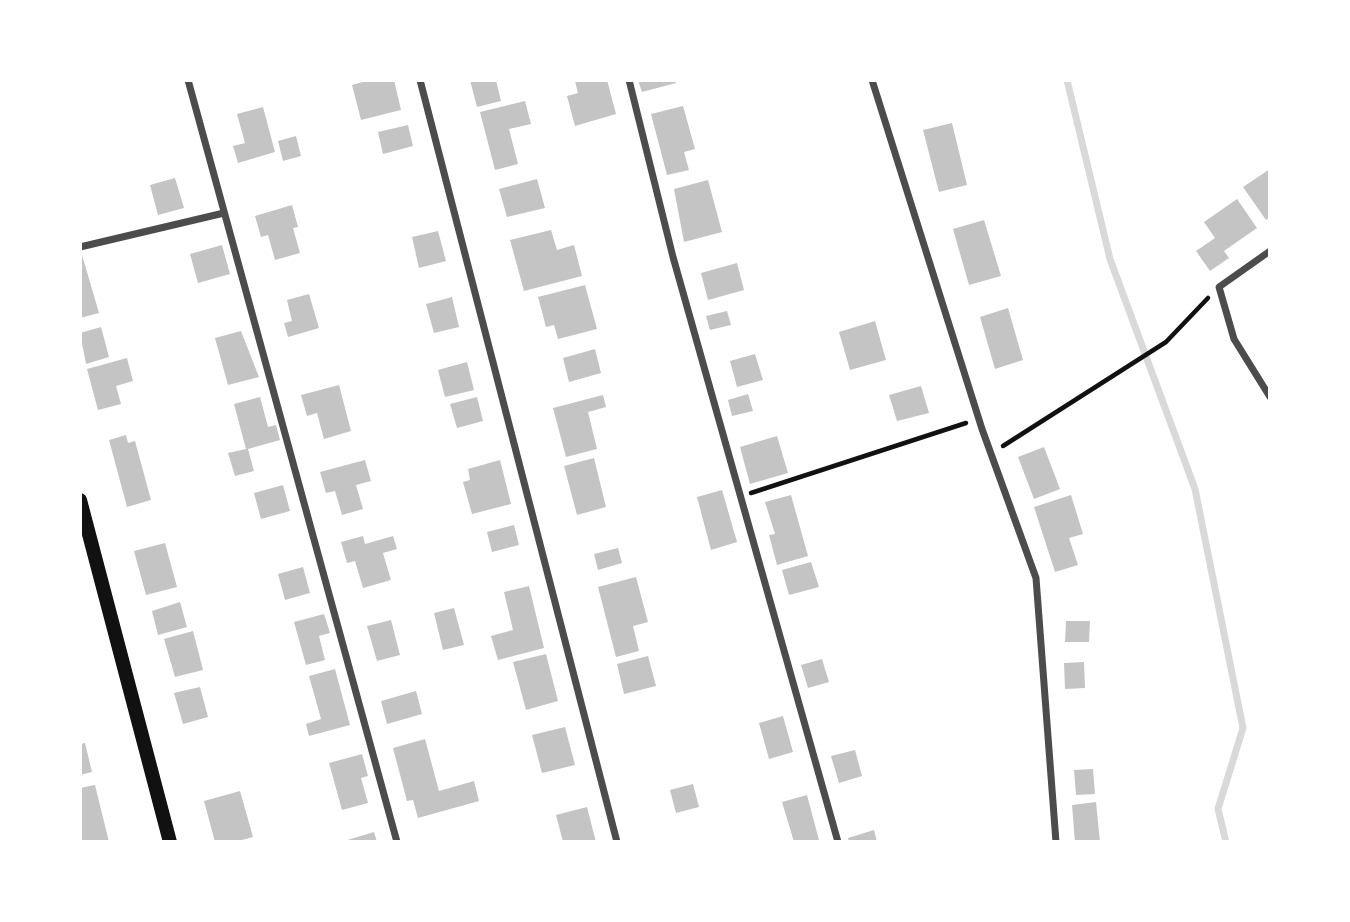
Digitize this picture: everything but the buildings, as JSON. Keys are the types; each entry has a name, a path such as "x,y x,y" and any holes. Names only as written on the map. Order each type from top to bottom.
{"main road":[{"path":"80,500 170,842"}],"street":[{"path":"188,80 397,842"},
{"path":"420,80 617,842"},
{"path":"629,80 673,257 838,842"},
{"path":"872,80 978,419 1036,578 1056,842"},
{"path":"80,247 225,213"},
{"path":"1269,251 1219,287 1234,339 1269,397"}],"path":[{"path":"990,454 1166,342 1219,287"},
{"path":"741,497 978,419"}],"waterway":[{"path":"1067,80 1110,259 1195,489 1243,728 1218,809 1226,842"}]}
